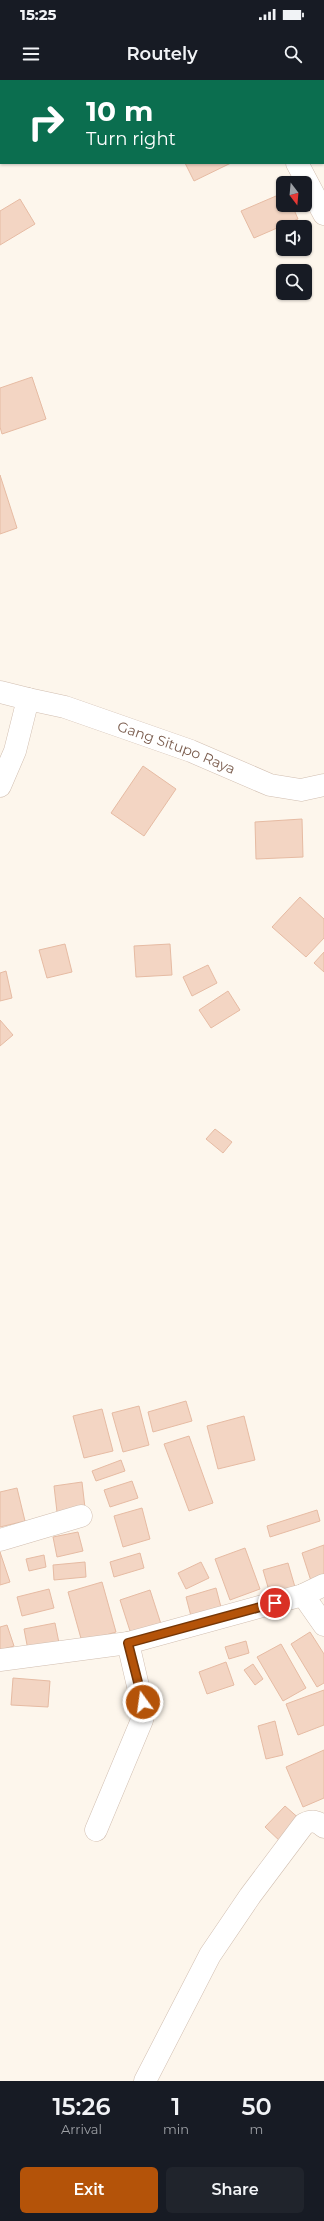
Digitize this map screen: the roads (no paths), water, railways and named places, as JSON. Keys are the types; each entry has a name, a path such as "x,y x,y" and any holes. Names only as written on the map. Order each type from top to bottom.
{"street":[{"path":"298,164 324,214"},
{"name":"Gang Situpo Raya","path":"0,692 65,707 191,751 270,785 301,790 324,785"},
{"path":"0,786 14,751 28,699"},
{"path":"0,1540 80,1516"},
{"path":"0,1660 128,1643 303,1595 324,1585"},
{"path":"303,1595 324,1625"},
{"path":"96,1830 144,1712 128,1643"},
{"path":"145,2081 210,1955 250,1896 304,1824 311,1821 318,1822 324,1827"}]}
